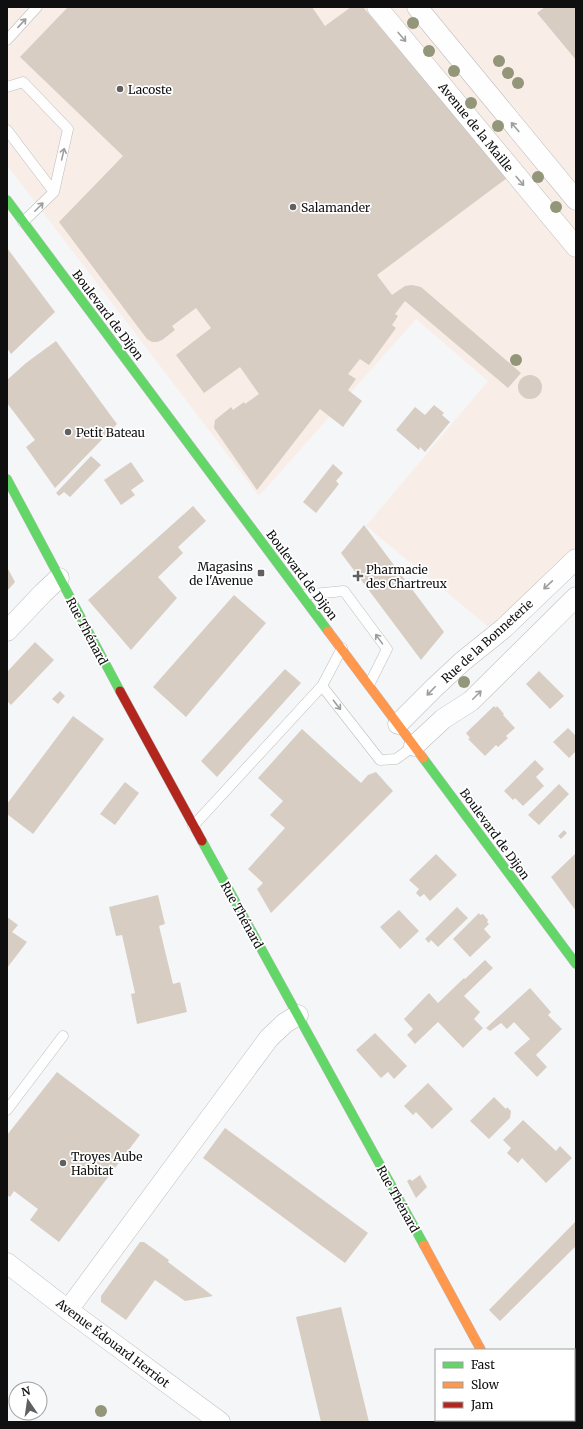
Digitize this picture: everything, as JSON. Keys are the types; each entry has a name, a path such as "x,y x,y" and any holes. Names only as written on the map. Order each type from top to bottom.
{"street":[{"name":"Avenue de la Maille","path":"377,7 576,247"},
{"path":"417,7 576,200"},
{"name":"Boulevard de Dijon","path":"7,200 576,964"},
{"name":"Rue Thénard","path":"7,478 59,578 193,826 480,1349"},
{"name":"Rue de la Bonneterie","path":"398,724 463,661 504,628 576,559"},
{"path":"7,631 43,592 59,578"},
{"path":"414,746 444,719 471,700 576,597"},
{"path":"68,1310 269,1038 285,1023 298,1015"},
{"name":"Avenue Édouard Herriot","path":"7,1263 220,1422"}],"lane":[{"path":"7,40 37,7"},
{"path":"7,87 23,82 68,129 54,192 23,222"},
{"path":"7,130 54,192"},
{"path":"302,595 344,591 386,649 369,685"},
{"path":"193,826 322,686 342,648"},
{"path":"322,686 380,760 396,759 414,746"},
{"path":"7,1110 62,1036"}],"shaded area":[{"path":"7,7 576,7 576,553 490,628 366,526 488,381 416,319 259,496 7,165"}],"building":[{"path":"68,7 312,7 325,26 351,7 363,7 507,178 377,275 392,295 405,286 412,285 421,287 521,373 508,388 405,301 395,314 398,316 392,325 396,328 369,365 360,359 348,374 356,379 348,390 362,401 343,427 320,409 257,490 214,428 215,420 231,407 233,410 259,394 240,367 204,393 176,355 211,328 196,308 172,326 175,330 162,340 152,342 147,339 59,222 123,156 20,57"},
{"path":"545,7 576,7 576,60 537,13"},
{"path":"7,248 55,312 11,354 7,348"},
{"name":"Petit Bateau","path":"56,341 117,424 55,488 26,447 35,440 7,403 7,380 26,363"},
{"path":"530,375 538,379 542,387 538,395 530,399 522,395 518,387 522,379"},
{"path":"434,405 444,413 442,415 450,422 425,452 420,447 419,450 396,430 415,407 425,415"},
{"path":"91,456 101,465 70,497 64,492 59,496 56,493"},
{"path":"131,462 144,481 131,490 135,495 121,505 104,480"},
{"path":"333,464 343,473 336,481 339,484 316,513 303,502"},
{"path":"193,506 206,521 178,547 183,553 158,577 177,598 131,650 88,600"},
{"path":"364,525 444,632 421,660 341,553"},
{"path":"7,567 15,582 7,591"},
{"path":"234,595 266,623 186,717 153,687"},
{"path":"35,642 54,660 11,705 7,701 7,672"},
{"path":"285,669 301,683 217,777 201,761"},
{"path":"539,671 564,696 550,709 526,684"},
{"path":"60,691 65,696 58,704 52,699"},
{"path":"494,706 496,708 497,706 515,728 506,736 508,738 498,747 496,745 485,756 468,739 470,738 466,733"},
{"path":"73,716 104,739 33,834 7,814 7,804"},
{"path":"568,728 576,736 576,751 569,758 553,742"},
{"path":"302,729 361,783 368,775 376,772 393,791 271,913 257,889 263,883 248,869 285,828 270,815 283,801 258,778"},
{"path":"535,760 544,769 536,777 544,786 523,806 515,798 513,800 504,791"},
{"path":"125,782 139,793 115,825 100,814"},
{"path":"559,784 569,794 539,825 528,815"},
{"path":"564,830 567,833 561,839 558,836"},
{"path":"576,853 576,911 551,877"},
{"path":"436,854 457,875 430,901 424,894 420,897 416,893 419,889 409,880"},
{"path":"158,895 165,924 159,926 173,984 180,982 187,1012 137,1024 131,994 135,993 122,935 116,936 109,907"},
{"path":"457,907 468,918 438,947 431,940 429,943 425,939"},
{"path":"399,910 419,931 400,949 380,927"},
{"path":"479,913 480,915 483,914 488,920 487,922 489,924 484,929 491,937 470,957 453,939"},
{"path":"7,917 18,925 12,932 27,942 7,968 8,928"},
{"path":"485,960 493,968 464,996 480,1012 474,1019 483,1028 463,1048 438,1022 415,1044 407,1035 413,1029 404,1019 429,993 438,1003"},
{"path":"530,988 551,1012 548,1015 562,1029 536,1055 547,1067 537,1077 514,1053 530,1039 514,1022 507,1029 501,1023 490,1031 486,1028"},
{"path":"375,1033 407,1066 394,1079 388,1072 381,1078 356,1050"},
{"name":"Troyes Aube Habitat","path":"57,1072 140,1135 59,1242 30,1220 38,1209 14,1191 10,1197 7,1195 7,1135"},
{"path":"428,1083 453,1109 432,1129 416,1112 413,1115 404,1106"},
{"path":"494,1097 506,1109 507,1107 511,1111 510,1118 489,1139 470,1121"},
{"path":"523,1120 556,1151 560,1146 572,1158 546,1183 522,1158 518,1163 507,1153 511,1148 503,1140"},
{"path":"225,1128 368,1233 345,1263 203,1158"},
{"path":"420,1175 427,1187 416,1198 407,1181 410,1179 412,1181"},
{"path":"576,1221 576,1246 500,1321 489,1310"},
{"path":"140,1242 144,1242 169,1260 168,1262 213,1296 185,1301 155,1280 126,1320 101,1302 101,1296"},
{"path":"341,1307 369,1422 321,1422 296,1317"},
{"path":"575,1382 576,1383 576,1422 575,1421"}],"traffic: fast":[{"path":"7,200 328,631"},
{"path":"7,479 120,691"},
{"path":"423,758 576,964"},
{"path":"202,841 424,1245"}],"traffic: slow":[{"path":"328,631 423,758"},
{"path":"424,1245 480,1349"}],"traffic: jam":[{"path":"120,691 202,841"}],"place":[{"name":"Lacoste","path":"120,89"},
{"name":"Salamander","path":"293,207"},
{"name":"Petit Bateau","path":"68,432"},
{"name":"Magasins de l'Avenue","path":"261,573"},
{"name":"Pharmacie des Chartreux","path":"358,576"},
{"name":"Troyes Aube Habitat","path":"63,1163"}]}
